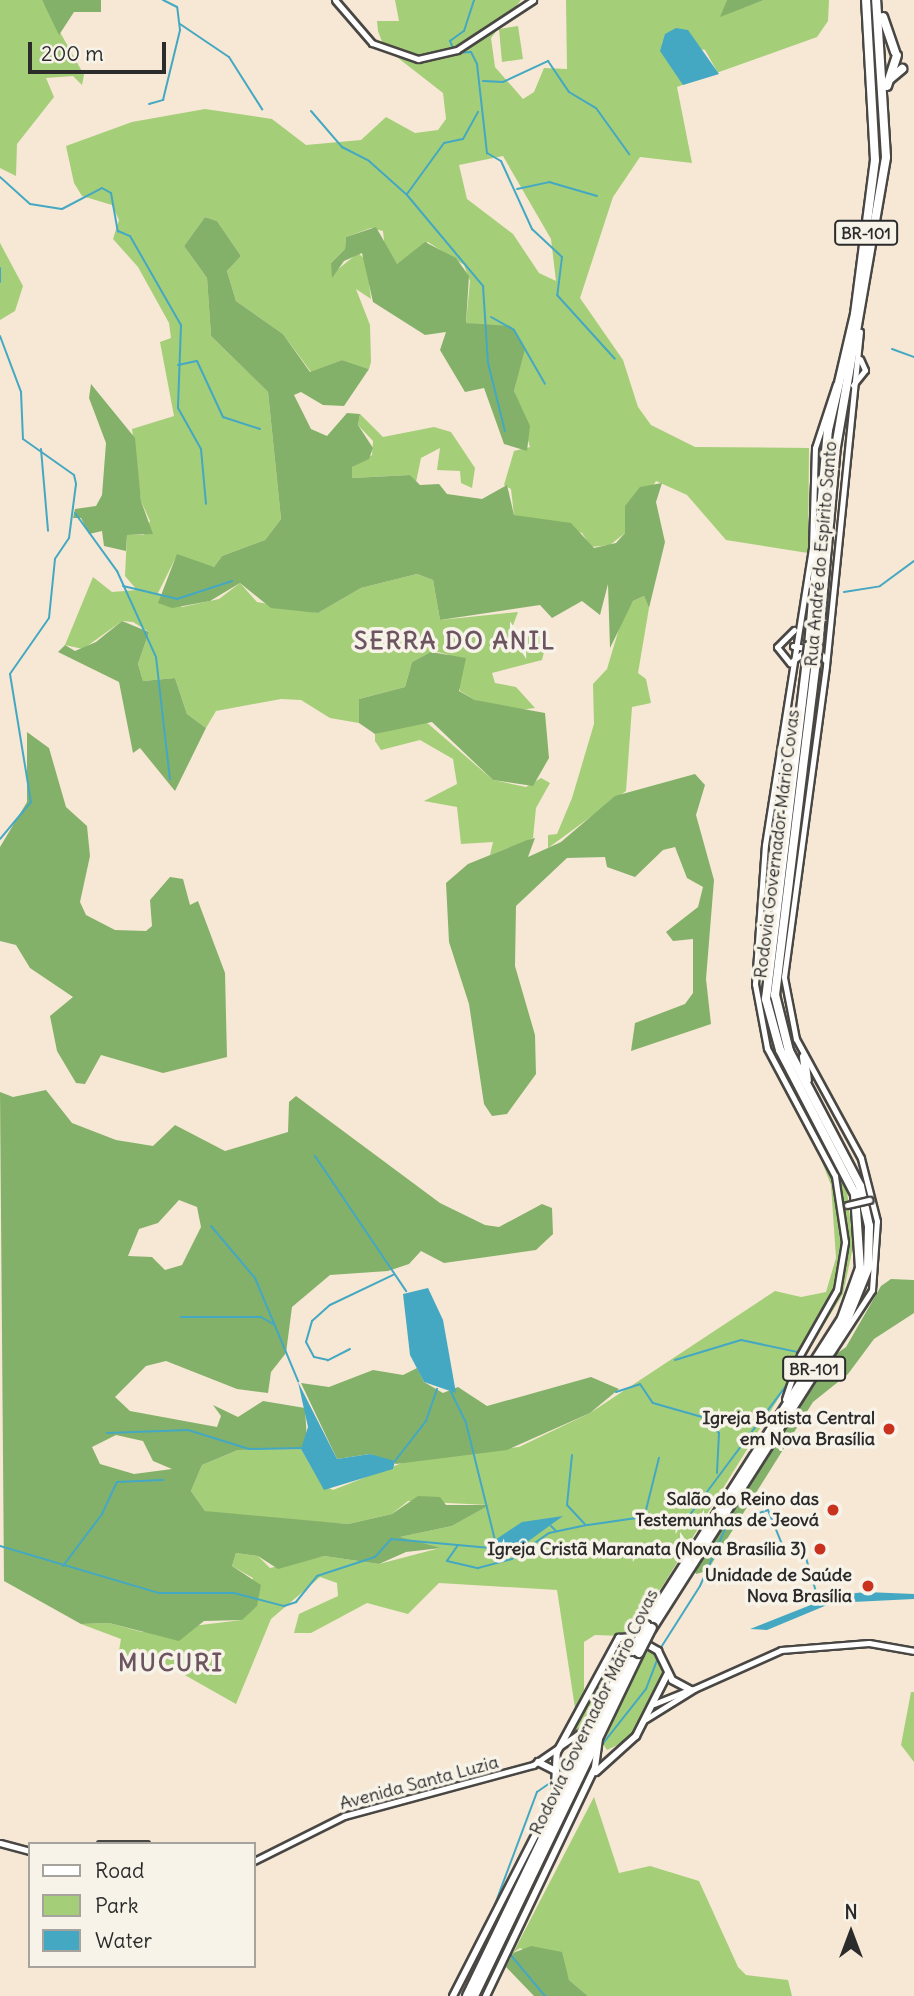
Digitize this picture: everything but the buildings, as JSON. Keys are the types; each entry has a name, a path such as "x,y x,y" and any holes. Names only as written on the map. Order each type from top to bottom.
{"highway":[{"name":"Rodovia Governador Mário Covas","path":"649,1627 859,1298 870,1237 857,1177 782,1033 774,976 812,661 825,454 839,376 855,314 875,160 871,56 864,0"},
{"name":"Rodovia Governador Mário Covas","path":"812,647 836,447 860,332 885,168 885,99 878,0"},
{"path":"878,0 886,39 896,54 887,80 885,99"},
{"path":"887,80 902,69"},
{"name":"Rodovia Governador Mário Covas","path":"474,1996 649,1627 785,1399 847,1308 863,1241 852,1184 780,1051 766,999 812,661"},
{"path":"804,1057 808,1086"},
{"name":"Rodovia Governador Mário Covas","path":"467,1996 625,1666 636,1652"}],"main road":[{"path":"552,1796 557,1752 619,1639 648,1644 665,1658 668,1671 654,1704 645,1721 619,1752 591,1777"},
{"path":"453,1996 552,1796 588,1727 625,1666"},
{"path":"668,1671 692,1689"},
{"path":"486,1996 591,1777 598,1745 618,1695"},
{"path":"598,1745 619,1752"},
{"path":"538,1762 556,1772"}],"street":[{"path":"335,0 372,43 393,55 447,55 533,0"},
{"name":"Rua André do Espírito Santo","path":"816,1367 849,1334 872,1290 879,1240 861,1158 804,1057 789,1019 785,966 826,666 852,388 860,352 860,332"},
{"name":"Rodovia Governador Mário Covas","path":"785,1399 800,1355 837,1290 845,1242 844,1206 823,1147 798,1115 767,1048 755,994 765,852 790,663 812,549 816,440 839,376"},
{"path":"796,627 777,647 790,663 812,647"},
{"path":"793,646 812,647 822,652 826,666"},
{"path":"844,1206 872,1200"},
{"path":"654,1704 784,1649 869,1643 914,1651"},
{"path":"645,1721 692,1689"},
{"name":"Avenida Santa Luzia","path":"256,1860 344,1816 538,1762 557,1752 588,1727"},
{"path":"0,1843 28,1850"}],"green space":[{"path":"0,0 42,0 84,75 82,85 73,76 46,78 54,97 17,144 16,176 0,168"},
{"path":"42,0 101,0 101,12 74,12 59,35"},
{"path":"395,0 521,0 491,38 495,67 523,99 534,92 544,68 567,69 566,0 727,0 723,15 764,0 829,0 828,21 817,37 718,72 705,50 661,42 717,73 677,87 692,163 640,157 613,197 580,298 623,360 638,407 651,425 695,447 809,448 808,553 726,540 687,495 656,481 625,533 610,545 591,547 582,533 514,515 511,489 504,485 514,451 530,447 514,391 524,346 501,328 466,323 470,281 464,265 428,242 397,264 385,250 383,231 371,228 346,237 345,249 331,263 337,270 358,253 366,260 371,299 356,289 370,325 371,362 369,369 342,360 311,372 283,334 236,301 227,271 241,256 217,221 205,217 184,246 207,278 211,336 268,392 281,519 265,540 222,556 214,567 175,559 158,593 182,607 219,599 240,583 257,602 318,613 361,588 417,574 433,580 440,620 518,612 509,636 544,634 547,640 542,660 492,673 495,683 516,687 535,708 511,711 475,700 460,691 449,655 434,651 412,662 405,687 359,699 359,723 330,718 301,700 281,699 216,711 206,728 187,714 175,678 143,681 138,664 149,632 133,622 122,621 83,649 65,645 93,577 112,592 137,590 125,576 127,535 144,535 150,521 141,501 132,429 174,416 160,342 171,338 169,323 138,267 113,239 119,220 112,205 82,196 74,183 66,146 132,122 205,109 272,119 306,145 361,140 386,117 415,133 438,130 446,119 443,93 384,47 378,31 377,21 399,21","holes":["503,156 551,239 556,281 539,273 513,234 467,199 459,165"]},
{"path":"727,0 764,0 720,17"},
{"path":"518,26 523,59 502,62 499,29"},
{"path":"205,217 217,221 241,256 227,271 236,301 283,334 310,372 342,360 369,369 344,406 323,405 301,392 294,395 311,429 327,436 347,413 360,414 358,425 373,448 369,459 352,467 352,478 410,475 420,485 439,484 447,494 482,499 507,485 514,515 571,523 594,548 616,543 625,533 625,506 640,487 662,483 656,502 665,542 649,608 644,596 633,601 610,648 608,584 600,615 582,601 552,618 540,605 440,620 433,580 417,574 361,588 318,613 271,608 240,583 210,601 172,608 158,603 177,554 214,567 222,556 265,540 281,519 268,392 211,336 207,278 184,246"},
{"path":"376,227 397,264 425,242 456,258 469,276 466,323 510,326 517,334 525,349 514,391 530,426 527,451 504,444 484,388 465,392 440,350 446,332 425,335 373,302 362,253 344,261 332,278 331,263 345,249 346,237"},
{"path":"0,243 23,286 15,311 0,320"},
{"path":"91,384 135,438 141,501 153,534 127,535 126,551 104,546 102,531 89,534 81,518 73,518 75,509 96,506 102,495 106,443 89,398"},
{"path":"360,414 383,437 434,427 451,432 475,468 472,488 461,483 460,471 437,470 440,448 421,458 416,482 410,475 352,478 352,467 372,455 373,441 358,425"},
{"path":"644,596 649,608 638,673 646,679 651,703 632,707 626,791 548,848 548,835 557,834 572,798 594,724 593,684 607,669 621,622 633,601"},
{"path":"122,621 149,632 138,664 143,681 175,678 187,714 206,728 175,791 140,748 133,753 119,682 58,652 65,645 75,651 96,642"},
{"path":"431,652 466,658 459,691 475,700 545,713 549,758 533,786 493,780 432,722 375,734 359,723 359,699 405,687 412,662"},
{"path":"425,721 493,780 526,787 541,778 550,783 536,808 533,838 490,855 493,842 461,844 457,807 424,801 457,784 453,759 420,740 381,750 375,741 375,734"},
{"path":"27,732 49,748 66,807 87,826 90,856 80,902 86,915 115,930 146,931 152,926 150,900 170,877 183,879 190,905 198,901 225,973 227,1057 163,1073 101,1055 85,1084 76,1083 57,1051 50,1016 73,997 30,968 16,945 0,941 0,847 27,802"},
{"path":"695,774 705,785 696,815 714,880 706,979 711,1024 631,1051 635,1023 685,1004 693,993 693,939 673,941 666,932 698,907 703,887 687,878 675,847 663,850 635,877 607,867 605,857 567,858 516,906 515,966 535,1035 536,1074 507,1114 492,1116 484,1104 469,1004 449,942 446,883 468,864 527,840 535,838 528,857 561,842 615,796"},
{"path":"791,1083 847,1190 853,1247 843,1294 662,1587 622,1636 595,1635 584,1642 584,1690 575,1708 557,1590 439,1583 408,1614 367,1603 311,1633 294,1633 299,1614 338,1596 337,1583 320,1577 271,1619 236,1704 137,1648 127,1659 119,1651 121,1639 81,1624 109,1623 142,1632 242,1620 253,1578 232,1566 236,1553 258,1556 270,1568 324,1556 379,1564 440,1548 404,1543 400,1537 452,1526 488,1505 408,1501 392,1514 348,1524 222,1515 205,1511 191,1491 202,1465 238,1450 301,1449 321,1484 333,1490 412,1459 519,1447 590,1413 775,1291 801,1297 826,1292 836,1258 831,1185"},
{"path":"46,1090 72,1123 116,1140 153,1146 175,1125 225,1151 288,1132 289,1102 296,1096 440,1203 485,1225 499,1227 542,1204 552,1208 553,1234 536,1250 444,1263 421,1251 409,1264 388,1271 330,1275 292,1307 286,1353 271,1372 268,1393 237,1389 166,1361 146,1366 115,1397 130,1411 217,1427 221,1416 213,1405 238,1417 263,1401 305,1408 307,1441 301,1449 238,1450 202,1465 191,1491 205,1511 348,1524 392,1514 418,1496 440,1497 446,1505 489,1505 452,1526 400,1537 441,1548 406,1552 379,1564 324,1556 278,1569 258,1556 236,1553 232,1566 261,1585 257,1606 242,1620 204,1621 179,1641 109,1623 81,1624 4,1581 0,1092 13,1097","holes":["179,1200 197,1207 201,1227 182,1265 165,1270 152,1257 128,1256 139,1229 158,1223","116,1435 143,1441 153,1461 172,1469 134,1474 100,1464 92,1447"]},
{"path":"891,1279 914,1280 914,1313 874,1339 848,1374 813,1402 707,1571 696,1574 693,1567 825,1362 846,1347 881,1286"},
{"path":"417,1368 424,1382 443,1393 458,1387 487,1406 591,1377 619,1389 590,1413 507,1450 396,1464 370,1454 337,1459 301,1383 329,1387 373,1370 403,1375"},
{"path":"631,1640 584,1730 568,1742 618,1646"},
{"path":"646,1649 658,1657 663,1677 630,1739 607,1750 603,1744"},
{"path":"911,1692 914,1692 914,1762 901,1745"},
{"path":"594,1797 619,1873 650,1866 699,1881 738,1967 746,1975 788,1980 792,1996 588,1996 569,1980 565,1968 520,1948 513,1953"},
{"path":"531,1946 562,1952 569,1980 588,1996 534,1996 506,1967 513,1953"}],"water":[{"path":"676,28 688,30 719,74 683,85 660,51 665,34"},
{"path":"428,1288 443,1320 456,1393 424,1382 410,1355 403,1294"},
{"path":"298,1382 337,1459 370,1454 395,1461 393,1469 324,1490 301,1449 308,1427"},
{"path":"563,1516 508,1556 486,1558 495,1540 522,1522"},
{"path":"866,1592 914,1594 914,1599 832,1603 767,1630 750,1629 836,1595"}],"waterway":[{"path":"149,104 163,100 180,30 177,7 163,0"},
{"path":"453,48 450,41 464,31 474,0"},
{"path":"180,24 229,57 262,109"},
{"path":"456,53 471,52 477,64 487,153 501,161 532,229 562,257 557,295 615,359"},
{"path":"483,81 503,82 548,61 569,92 596,108 629,154"},
{"path":"311,111 342,147 369,161 407,195 483,286 488,363 505,431"},
{"path":"407,194 444,143 463,139 478,112"},
{"path":"0,177 30,204 62,209 102,188 111,193 118,231 130,236 181,325 178,408 201,449 206,504"},
{"path":"517,189 549,182 597,196"},
{"path":"0,268 0,282"},
{"path":"491,317 514,330 545,384"},
{"path":"0,336 21,392 23,439 74,475 76,484 69,538 55,559 49,618 10,674 31,802 0,839"},
{"path":"892,349 914,357"},
{"path":"178,365 197,361 223,417 260,429"},
{"path":"41,449 48,531"},
{"path":"75,513 117,571 156,657 170,779"},
{"path":"844,592 880,586 914,561"},
{"path":"123,586 177,599 232,581"},
{"path":"315,1156 406,1291"},
{"path":"211,1226 255,1278 298,1381"},
{"path":"350,1349 328,1360 314,1357 306,1342 312,1321 330,1305 393,1275"},
{"path":"181,1317 261,1317 275,1325"},
{"path":"675,1360 741,1340 802,1353 798,1370"},
{"path":"683,1524 788,1383"},
{"path":"616,1392 640,1384 653,1403 702,1417 719,1433 717,1473"},
{"path":"395,1461 426,1421 437,1389"},
{"path":"451,1392 466,1423 495,1540"},
{"path":"107,1433 188,1430 249,1449 303,1448"},
{"path":"572,1455 567,1505 585,1524"},
{"path":"644,1518 659,1458"},
{"path":"63,1566 102,1514 117,1482 163,1480"},
{"path":"719,1527 768,1510 786,1554 806,1558 819,1602"},
{"path":"458,1545 447,1561 478,1568 512,1559 549,1533 588,1525 636,1518 703,1526"},
{"path":"551,1526 556,1531"},
{"path":"660,1649 700,1586 726,1527"},
{"path":"0,1546 159,1593 234,1593 284,1606 296,1602 317,1576 375,1557 391,1539 491,1548"},
{"path":"601,1746 646,1689 658,1658"},
{"path":"488,1923 537,1792 554,1780"},
{"path":"509,1953 545,1996"}],"place":[{"name":"Igreja Batista Central em Nova Brasília","path":"889,1429"},
{"name":"Salão do Reino das Testemunhas de Jeová","path":"833,1510"},
{"name":"Igreja Cristã Maranata (Nova Brasília 3)","path":"820,1549"},
{"name":"Unidade de Saúde Nova Brasília","path":"868,1586"}],"district":[{"name":"SERRA DO ANIL","path":"455,641"},
{"name":"MUCURI","path":"171,1663"}]}
